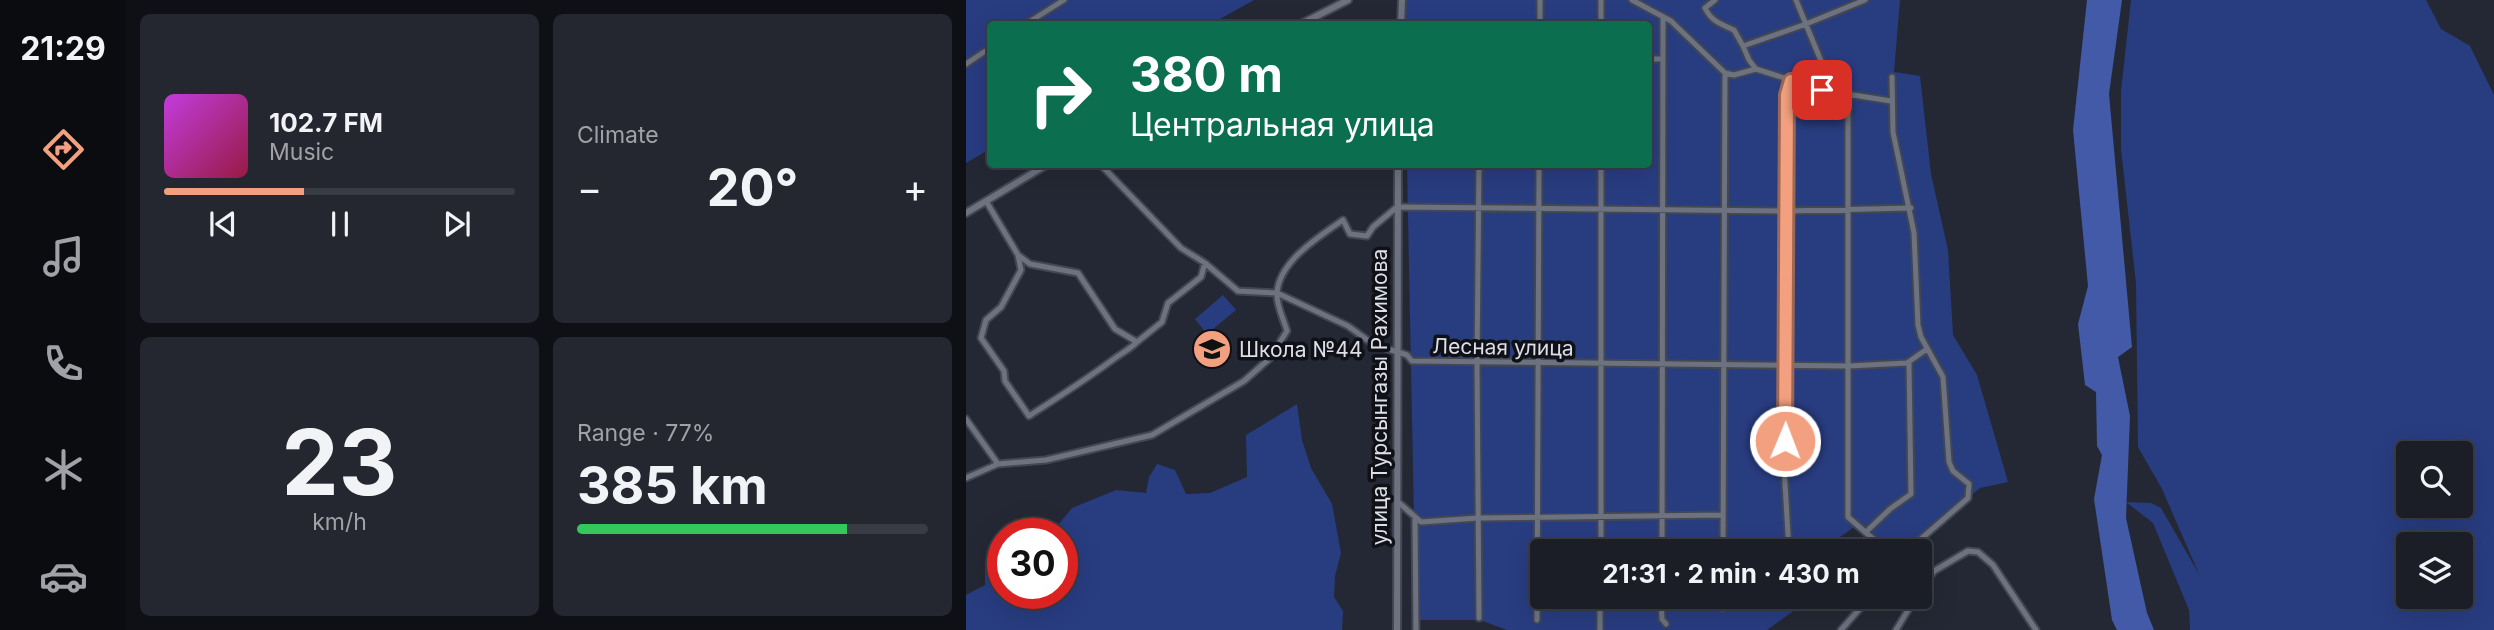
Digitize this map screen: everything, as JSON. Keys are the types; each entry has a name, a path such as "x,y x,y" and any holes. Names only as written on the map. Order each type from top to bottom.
{"street":[{"path":"1031,21 1064,0"},
{"path":"1307,21 1348,0"},
{"path":"1401,21 1402,0"},
{"path":"1540,0 1540,21"},
{"path":"1601,0 1601,21"},
{"path":"1632,0 1663,17 1725,73 1734,75 1756,69"},
{"path":"1715,0 1705,8 1709,15 1720,26 1734,30 1756,69 1822,90 1892,101"},
{"path":"1796,0 1821,61 1822,90"},
{"path":"1743,46 1865,0"},
{"path":"1661,539 1663,17"},
{"path":"966,64 987,50"},
{"path":"1652,59 1662,59"},
{"path":"1723,539 1725,73"},
{"path":"1892,76 1895,142 1911,208 1914,233 1918,325 1927,349 1943,377 1949,461 1953,471 1969,484 1968,498 1921,539"},
{"path":"1788,539 1784,467 1786,111 1791,81"},
{"path":"1848,95 1848,517 1874,539"},
{"path":"966,212 1041,168"},
{"name":"Лесная улица","path":"1104,168 1181,248 1205,263 1238,291 1277,293 1348,326 1373,344 1407,355 1412,361 1849,366 1909,362"},
{"name":"улица Турсынгазы Рахимова","path":"1397,630 1398,168"},
{"path":"1479,168 1479,618"},
{"path":"1537,620 1539,168"},
{"path":"1601,168 1601,539"},
{"path":"986,201 1018,255 1021,270 1001,307 986,320 981,338 1004,371 1005,381 1029,416 1127,352 1163,322 1168,303 1200,276 1205,263"},
{"path":"966,478 998,464 1046,460 1152,435 1244,381 1269,359 1287,331 1277,293 1284,273 1302,250 1343,220 1350,234 1367,236 1373,227 1397,207 1786,211 1911,208"},
{"path":"1018,255 1030,264 1078,273 1115,329 1137,342"},
{"path":"1866,532 1890,509 1911,495 1909,362 1927,349"},
{"path":"966,419 998,464"},
{"path":"1398,502 1421,522 1478,518 1723,515"},
{"path":"1415,519 1416,630"},
{"path":"1932,574 1968,551 1978,552 1989,560 2036,630"},
{"path":"1600,630 1601,609"},
{"path":"1662,609 1662,619 1666,624"},
{"path":"1841,630 1859,609"},
{"path":"1896,630 1909,609"}],"shaded area":[{"path":"966,0 1254,0 1216,21 987,21 987,151 966,163"},
{"path":"1404,0 1900,0 1894,72 1920,76 1931,174 1948,250 1953,335 1977,375 2008,482 1980,488 1919,539 1874,539 1858,524 1837,539 1530,539 1530,609 1796,609 1767,630 1507,630 1480,620 1416,620 1407,168 1652,168 1652,21 1405,21"},
{"path":"2087,0 2122,0 2109,94 2132,347 2118,357 2130,416 2126,518 2147,613 2154,630 2117,630 2112,620 2094,499 2102,455 2097,446 2096,392 2085,385 2078,324 2088,286 2073,130"},
{"path":"2131,0 2426,0 2441,29 2470,46 2494,95 2494,630 2190,630 2189,610 2153,523 2126,502 2151,503 2161,508 2199,574 2162,489 2138,447 2136,283 2121,149 2121,91"},
{"path":"1223,295 1236,310 1207,334 1195,319"},
{"path":"1297,404 1302,440 1311,468 1332,504 1341,553 1335,576 1334,597 1343,611 1342,630 966,630 966,595 985,585 987,564 987,609 1078,609 1078,518 1064,518 1072,508 1116,490 1146,493 1149,477 1157,464 1175,470 1186,494 1210,493 1247,477 1246,435"}],"place":[{"name":"Школа №44","path":"1212,349"}],"route":[{"path":"1785,441 1787,95 1791,81 1822,90"}]}
